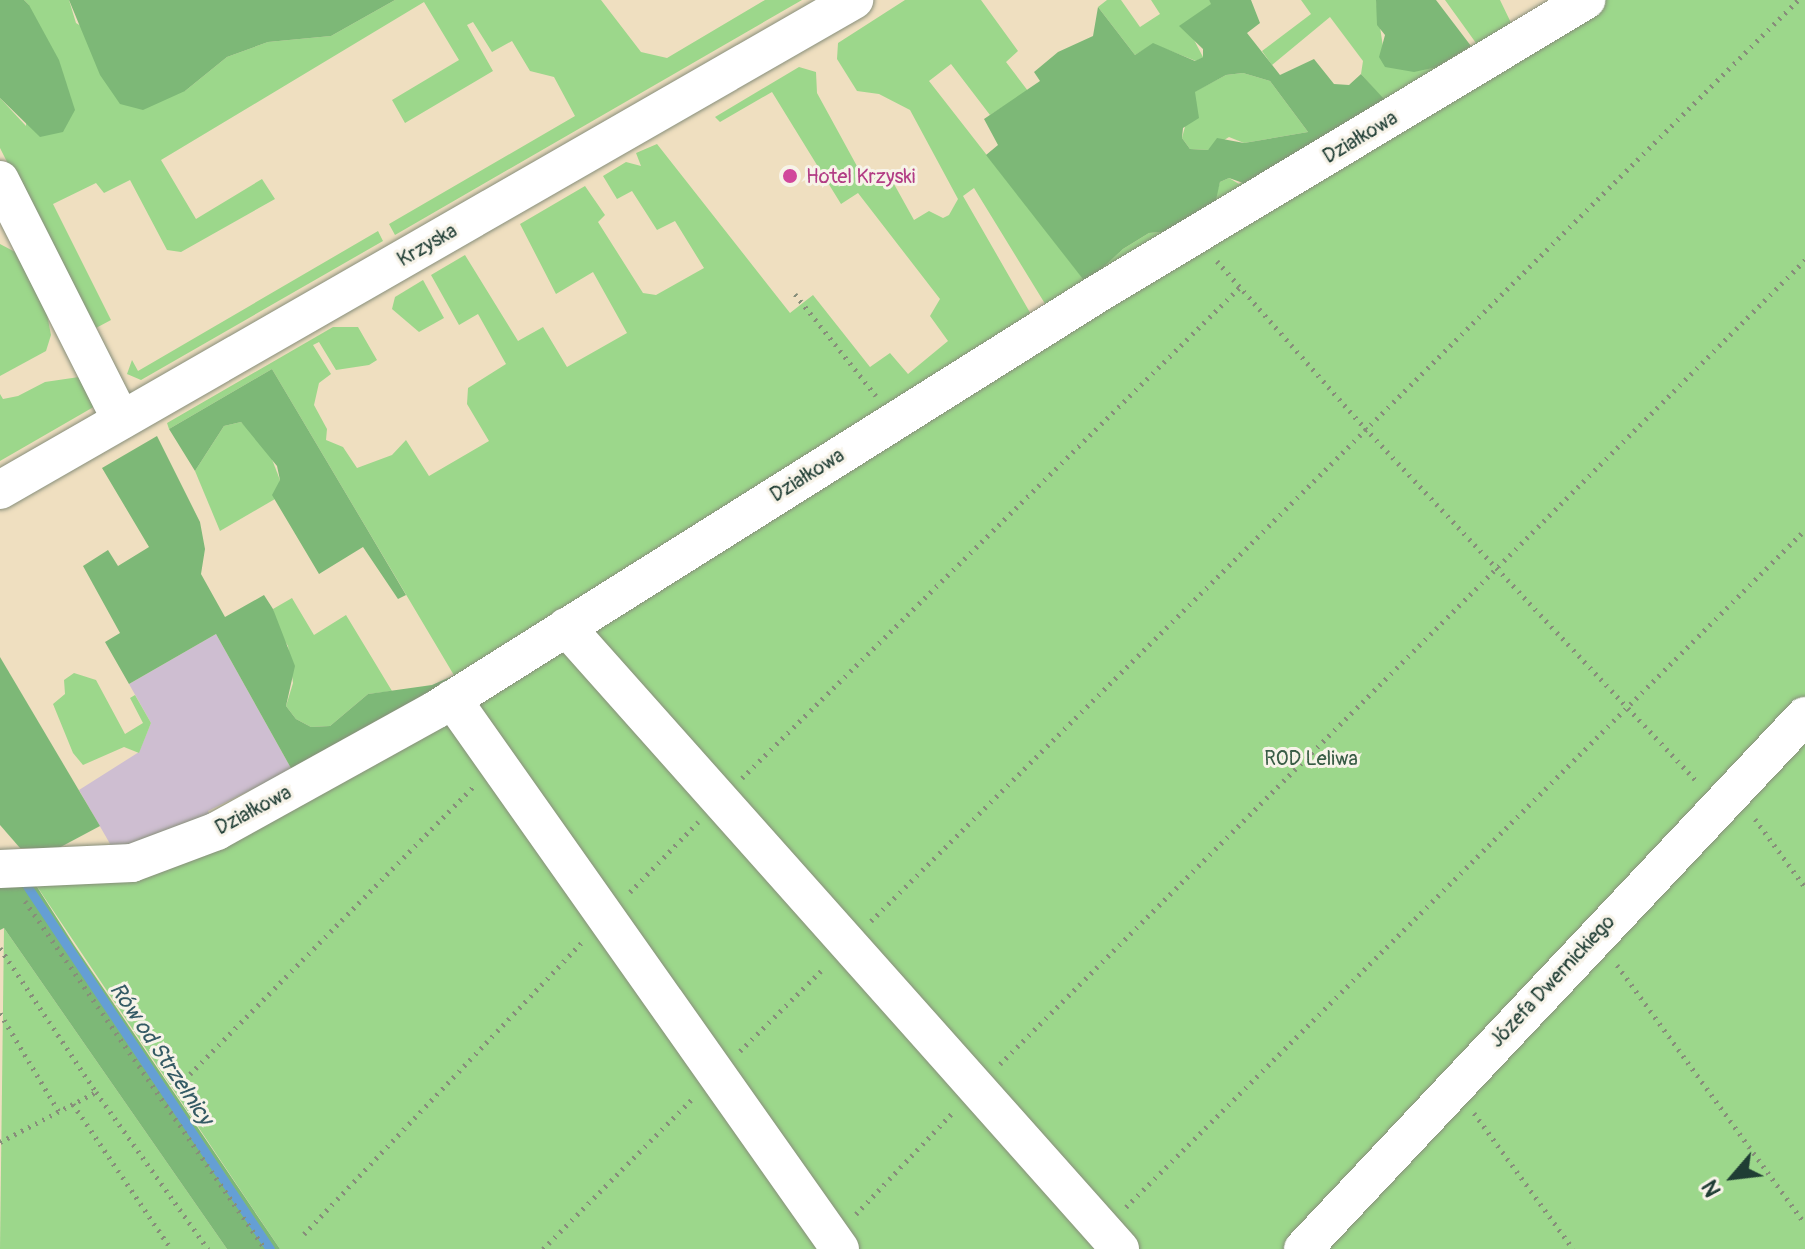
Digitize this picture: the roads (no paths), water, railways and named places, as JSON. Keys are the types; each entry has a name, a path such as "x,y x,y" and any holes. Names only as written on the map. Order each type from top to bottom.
{"street":[{"name":"Krzyska","path":"0,490 854,0"},
{"name":"Działkowa","path":"1,868 132,863 217,831 452,699 895,420 1586,0"},
{"path":"0,180 121,420"},
{"path":"566,627 1111,1240"},
{"path":"452,699 836,1244"},
{"name":"Józefa Dwernickiego","path":"1303,1249 1595,935 1805,716"}],"waterway":[{"name":"Rów od Strzelnicy","path":"23,880 270,1249"}],"place":[{"name":"Hotel Krzyski","path":"790,176"}],"park label":[{"name":"ROD Leliwa","path":"1311,758"}]}
